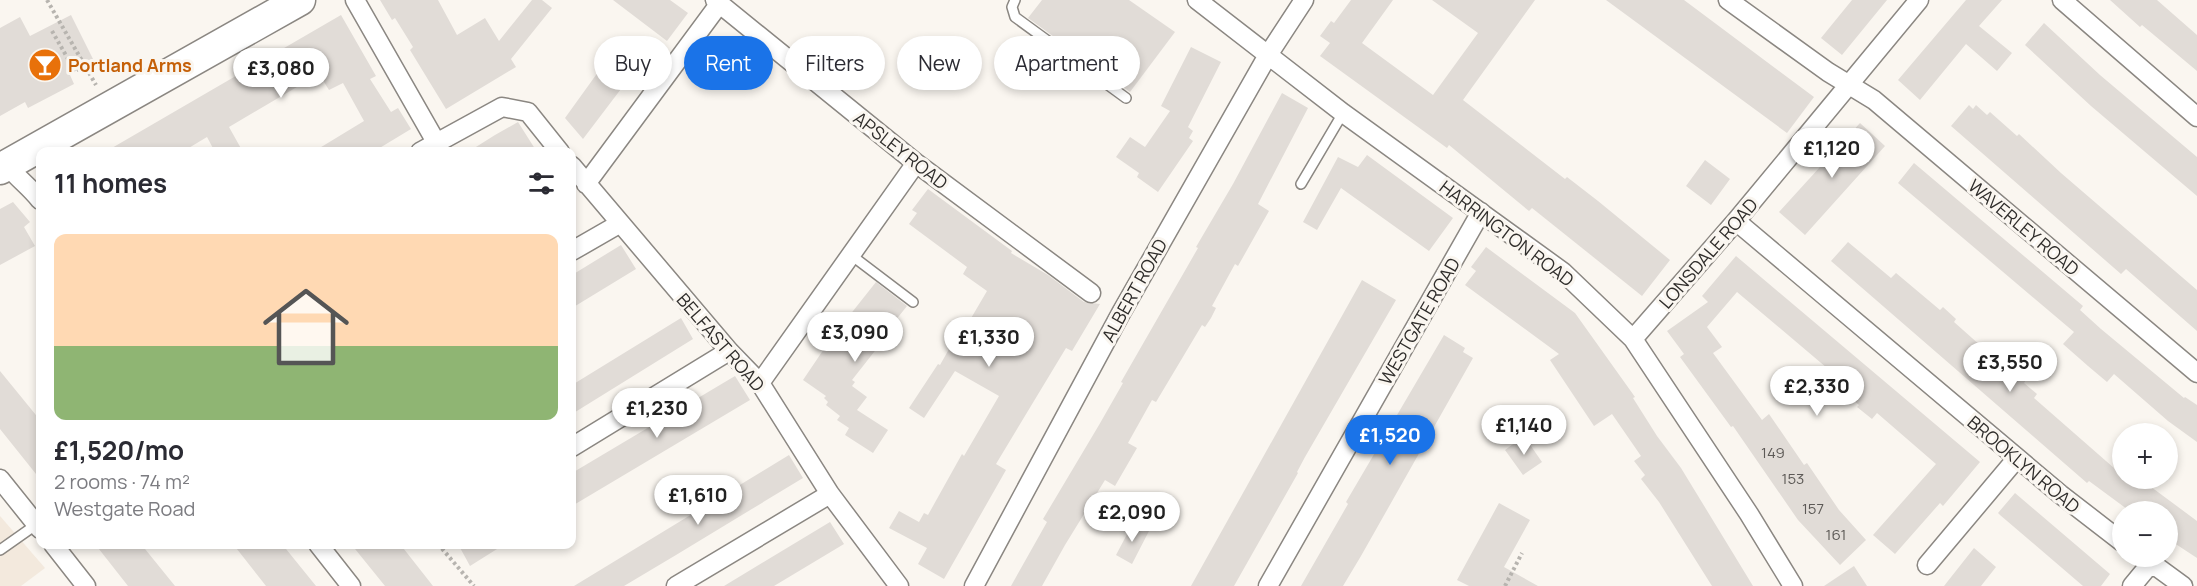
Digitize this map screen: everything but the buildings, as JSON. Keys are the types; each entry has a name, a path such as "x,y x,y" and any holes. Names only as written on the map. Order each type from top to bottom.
{"main road":[{"path":"39,147 299,0"},
{"path":"4,167 36,149"}],"street":[{"path":"355,0 428,147 502,107 528,112 556,147"},
{"name":"HARRINGTON ROAD","path":"1197,0 1342,113 1563,272 1633,339 1749,514 1793,586"},
{"name":"ALBERT ROAD","path":"974,586 1121,313 1268,55 1304,0"},
{"name":"WAVERLEY ROAD","path":"1728,0 1849,86 1874,100 1898,119 2197,373"},
{"name":"LONSDALE ROAD","path":"1633,339 1736,221 1919,0"},
{"path":"2062,0 2197,117"},
{"path":"586,184 718,2"},
{"name":"APSLEY ROAD","path":"718,2 916,163 1091,293"},
{"path":"760,383 916,163"},
{"path":"4,167 35,193"},
{"name":"BELFAST ROAD","path":"576,171 729,351 760,383 830,494 899,586"},
{"name":"WESTGATE ROAD","path":"1268,586 1481,212"},
{"name":"BROOKLYN ROAD","path":"1736,221 2078,509 2112,534"},
{"path":"576,249 619,224"},
{"path":"576,445 729,351"},
{"path":"1927,565 2017,458"},
{"path":"0,479 36,522"},
{"path":"676,586 830,494"},
{"path":"57,549 86,586"},
{"path":"322,549 351,586"},
{"path":"2132,586 2142,567"},
{"path":"2156,567 2183,586"}],"lane":[{"path":"1015,0 1012,7 1015,16 1126,98"},
{"path":"1301,184 1342,113"},
{"path":"851,255 913,302"},
{"path":"0,550 36,528"}],"path":[{"path":"47,0 108,107"},
{"path":"52,31 75,71 85,66"},
{"path":"442,549 474,586"},
{"path":"1504,586 1522,553"}],"shaded area":[{"path":"0,516 45,568 21,586 0,586"}],"place":[{"name":"Portland Arms","path":"45,65"}]}
